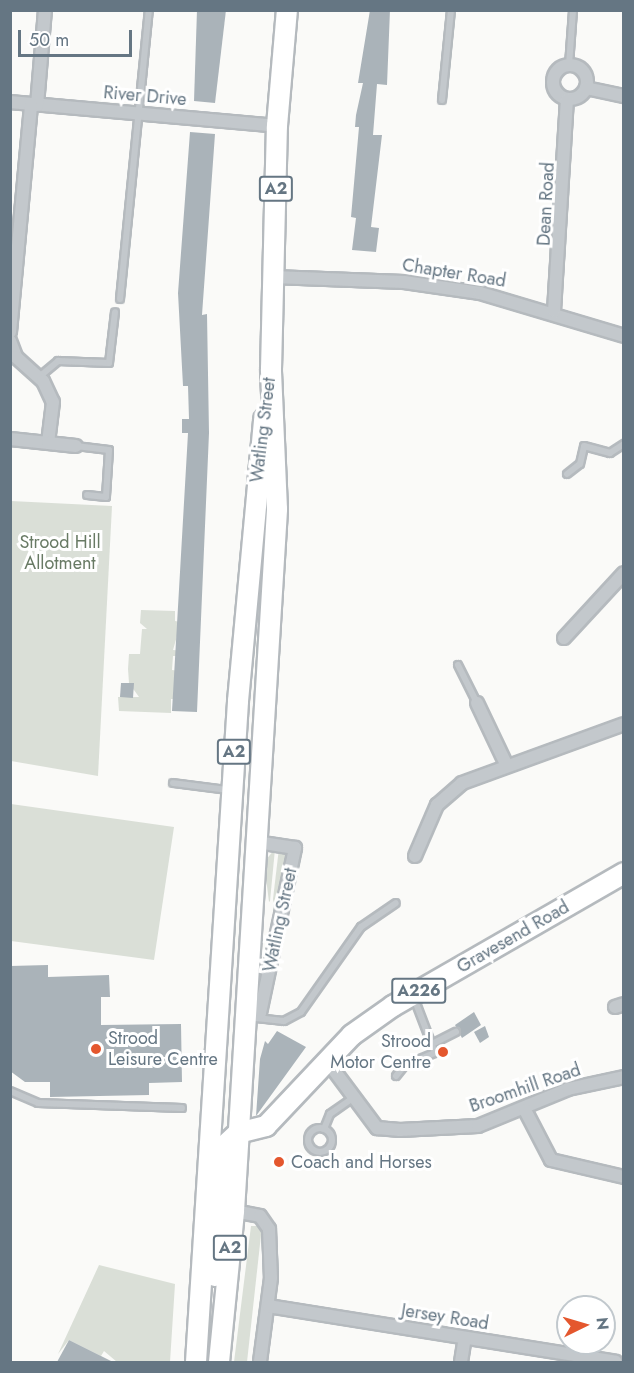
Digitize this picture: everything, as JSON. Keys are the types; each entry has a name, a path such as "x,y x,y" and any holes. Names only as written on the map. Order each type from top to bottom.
{"main road":[{"name":"A2","path":"271,369 277,126 287,10"},
{"name":"Watling Street","path":"238,1133 250,1019 257,842 277,509 271,369"},
{"name":"Watling Street","path":"220,1209 209,1137 217,1004 232,790 271,369"},
{"name":"Watling Street","path":"232,790 243,789 247,782 253,708 267,672"},
{"name":"Watling Street","path":"217,1004 232,969 240,845 257,842"},
{"name":"Gravesend Road","path":"238,1133 266,1126 352,1035 413,994 624,873"},
{"name":"A2","path":"202,1361 214,1289 220,1209 238,1133"},
{"name":"A2","path":"219,1362 224,1322 220,1209"},
{"path":"202,1361 224,1322"}],"street":[{"path":"10,332 45,10"},
{"path":"569,65 584,73 586,88"},
{"name":"Dean Road","path":"554,311 567,99 553,81 557,70 569,65"},
{"path":"567,99 586,88 624,96"},
{"name":"River Drive","path":"10,102 277,126"},
{"name":"Chapter Road","path":"273,277 404,282 554,311 624,336"},
{"path":"10,341 16,357 38,377 53,402 48,443"},
{"path":"10,439 76,446"},
{"path":"564,638 624,573"},
{"path":"477,703 506,764"},
{"path":"415,856 437,805 462,783 506,764 624,724"},
{"name":"Watling Street","path":"250,1019 295,848 257,842"},
{"name":"Broomhill Road","path":"327,1061 377,1128 478,1126 525,1110 568,1089 624,1077"},
{"path":"525,1110 551,1160 624,1177"},
{"path":"220,1209 258,1215 268,1226 268,1306 260,1362"},
{"name":"Jersey Road","path":"268,1306 616,1362"},
{"path":"461,1362 465,1338"}],"lane":[{"path":"120,299 136,113 149,10"},
{"path":"442,100 451,10"},
{"path":"569,65 573,10"},
{"path":"38,377 58,361 109,363 115,312"},
{"path":"567,474 580,464 584,446 610,453 624,444"},
{"path":"76,446 109,450 106,497 87,495"},
{"path":"458,665 477,703"},
{"path":"172,783 232,790"},
{"path":"250,1019 286,1021 301,1012 361,927 396,903"},
{"path":"396,1076 405,1065 435,1053 413,994"},
{"path":"432,1044 456,1032"},
{"path":"10,1091 38,1103 182,1108"},
{"path":"324,1129 309,1134 315,1151 331,1144 324,1129 330,1114 355,1096"}],"green space":[{"name":"Strood Hill Allotment","path":"11,501 112,506 98,776 11,761"},
{"path":"141,610 175,611 175,621 181,622 173,650 187,651 186,656 173,656 172,670 180,671 179,699 171,699 171,713 119,711 118,697 139,697 129,683 128,669 129,654 140,654 142,629 147,629 140,623"},
{"path":"11,804 174,827 154,960 11,941"},
{"path":"279,848 288,853 273,930 273,899"},
{"path":"275,849 270,901 269,902 264,862"},
{"path":"251,1226 262,1226 247,1362 234,1362"},
{"path":"99,1265 175,1284 170,1362 117,1362 104,1351 101,1356 69,1340 58,1354"}],"building":[{"path":"197,10 226,10 215,103 194,101"},
{"path":"370,10 390,10 387,85 377,84 373,135 382,135 371,227 379,228 376,252 352,250 356,218 351,217 359,127 355,127 356,115 363,83 358,83"},
{"path":"190,132 215,134 202,315 207,314 209,433 197,712 172,711 188,433 182,433 182,419 189,419 188,386 183,386 178,293"},
{"path":"121,683 134,683 133,698 120,697"},
{"name":"Strood Leisure Centre","path":"48,965 48,977 109,975 110,997 101,997 101,1025 181,1024 182,1082 149,1083 149,1095 50,1097 50,1082 25,1082 10,1071 10,966"},
{"path":"474,1012 481,1025 462,1038 455,1025"},
{"path":"485,1026 489,1037 480,1043 474,1032"},
{"path":"277,1031 306,1047 256,1116 260,1059 265,1041 268,1044"},
{"path":"69,1340 113,1362 57,1362"}],"place":[{"name":"Strood Leisure Centre","path":"96,1049"},
{"name":"Strood Motor Centre","path":"443,1052"},
{"name":"Coach and Horses","path":"279,1162"}]}
